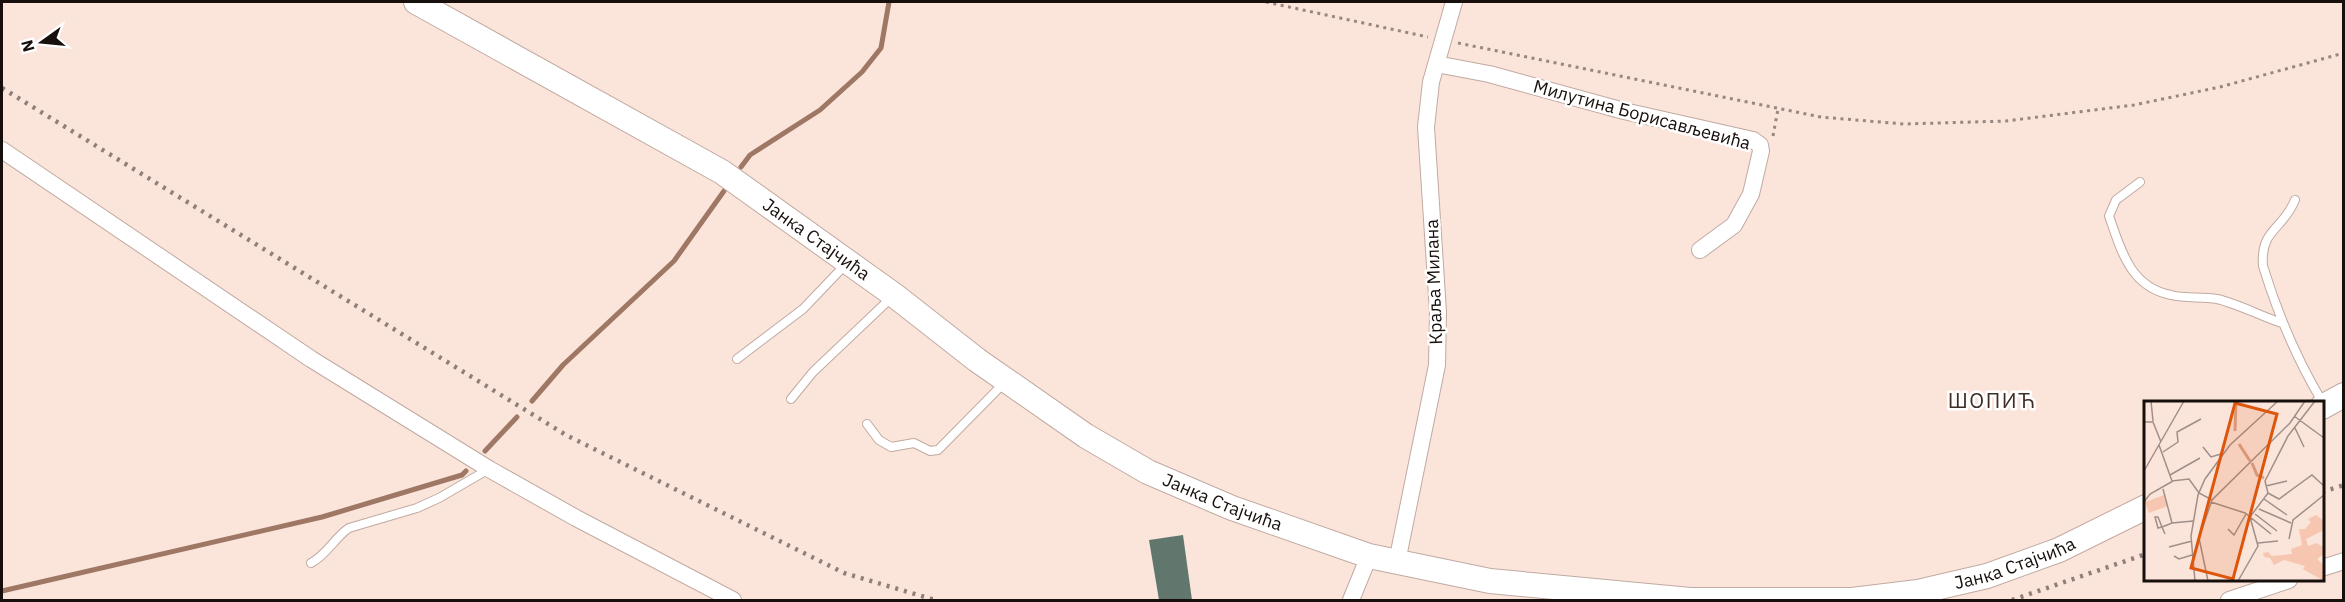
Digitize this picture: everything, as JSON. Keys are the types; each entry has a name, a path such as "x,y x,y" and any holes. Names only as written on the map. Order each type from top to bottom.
{"street":[{"name":"Јанка Стајчића","path":"416,2 722,172 848,261 1006,380 1086,436 1148,472 1232,508 1369,556 1490,581 1690,600 1852,600 1918,592 1987,576 2059,550 2144,508"},
{"name":"Краља Милана","path":"1397,562 1437,364 1438,312 1426,127 1431,82 1454,2"},
{"name":"Милутина Борисављевића","path":"1436,64 1489,75 1624,111 1753,140 1760,145 1761,151 1751,194 1734,225 1700,250"},
{"path":"2,150 311,358 489,469 576,518 733,600"},
{"path":"1351,600 1369,556"},
{"path":"2324,567 2343,561"},
{"path":"2229,600 2283,581"}],"lane":[{"path":"2140,182 2116,200 2109,216 2126,261 2135,276 2161,293 2217,299 2282,323"},
{"path":"2295,200 2287,216 2270,232 2264,247 2264,266 2282,323 2309,380 2330,403"},
{"path":"737,359 803,309 848,261"},
{"path":"791,399 813,372 894,295"},
{"path":"867,424 879,440 891,447 914,443 930,451 938,450 1006,380"},
{"path":"311,563 325,554 339,535 349,528 417,508 489,469"}],"path":[{"path":"1266,2 1778,109 1821,117 1904,124 2006,121 2134,105 2220,87 2343,53"},
{"path":"1760,145 1771,142 1775,132 1778,109"}],"building":[{"path":"1183,535 1192,600 1159,600 1149,540"}],"waterway":[{"path":"741,167 750,155 820,110 862,72 881,48 889,2"},
{"path":"532,401 563,365 674,261 724,191"},
{"path":"485,451 517,417"},
{"path":"2,591 322,517 462,475 466,471"}],"railway":[{"path":"2,88 566,435 844,573 935,600"},
{"path":"2324,491 2344,485"},
{"path":"2012,600 2144,555"}],"district":[{"name":"ШОПИЋ","path":"1992,401"}]}
